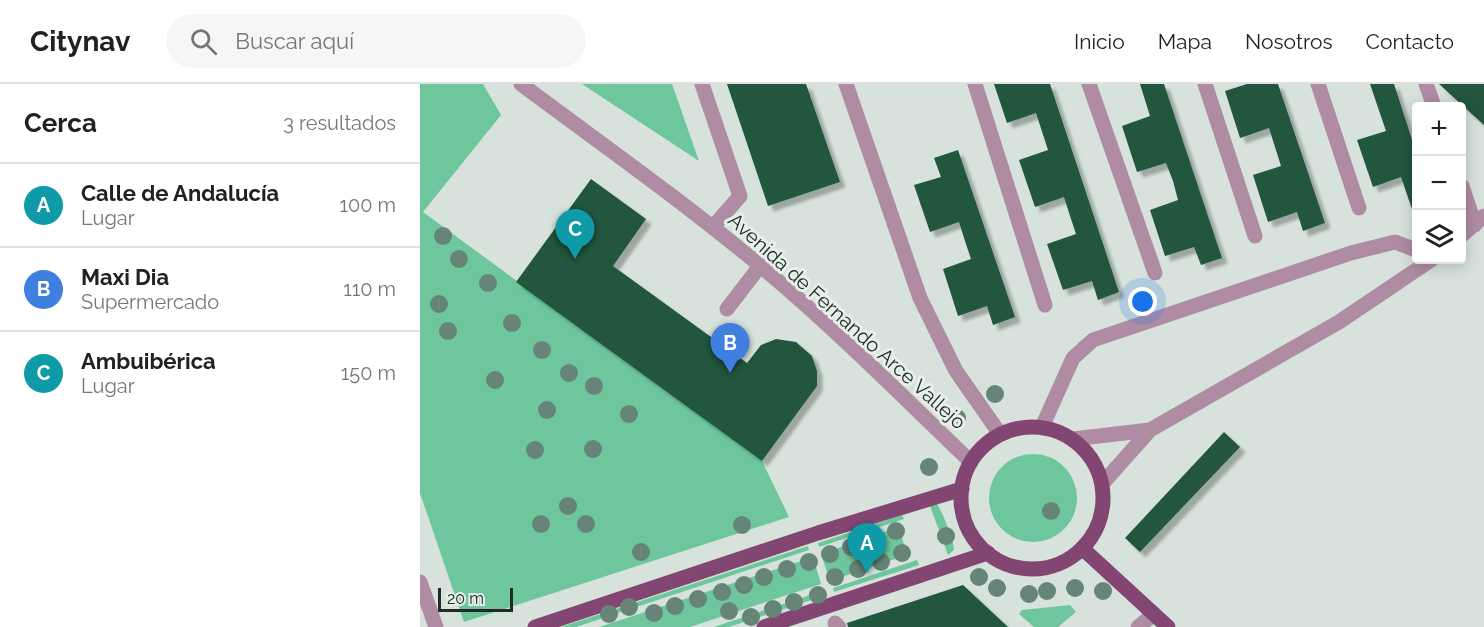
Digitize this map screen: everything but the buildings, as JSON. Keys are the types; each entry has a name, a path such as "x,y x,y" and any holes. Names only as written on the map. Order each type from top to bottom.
{"main road":[{"path":"1020,427 1042,427 1058,431 1073,440 1092,459 1102,484 1100,518 1082,548 1060,563 1036,569 1010,565 988,553 972,535 966,524 962,489 971,462 984,446 1000,434 1020,427"},
{"path":"535,627 818,533 962,489"},
{"path":"1082,548 1168,627"},
{"path":"764,627 988,553"}],"street":[{"name":"Avenida de Fernando Arce Vallejo","path":"521,84 713,227 760,266 886,380 971,462"},
{"path":"702,84 740,196 713,227"},
{"path":"846,84 920,298 956,371 1000,434"},
{"path":"975,84 1045,305"},
{"path":"1089,84 1155,273"},
{"path":"1205,84 1256,236"},
{"path":"1318,84 1359,207"},
{"path":"1466,195 1479,220 1466,231"},
{"path":"1042,427 1072,358 1093,340 1351,253 1395,242 1412,248"},
{"path":"1102,484 1150,430 1315,337 1423,264"},
{"path":"727,309 760,266"},
{"path":"1073,440 1150,430"},
{"path":"420,582 436,627"},
{"path":"1138,627 1154,614"}],"green space":[{"path":"420,84 483,84 501,115 423,212 762,461 789,517 464,622 420,493"},
{"path":"582,84 672,84 699,161"},
{"path":"1033,454 1050,457 1064,467 1074,481 1077,498 1074,515 1064,529 1050,539 1033,542 1016,539 1002,529 992,515 989,498 992,481 1002,467 1016,457"},
{"path":"936,503 954,546 954,550 948,555 930,506"},
{"path":"902,515 904,519 819,547 818,543"},
{"path":"899,527 907,555 830,581 821,554"},
{"path":"808,546 809,550 576,627 561,627"},
{"path":"813,557 821,584 690,627 599,627"},
{"path":"917,560 919,565 834,592 833,588"},
{"path":"822,591 824,596 729,627 714,627"},
{"path":"1070,605 1076,612 1058,627 1034,627 1019,614 1022,610"}],"place":[{"name":"Ambuibérica","path":"575,259"},
{"name":"Maxi Dia","path":"730,373"},
{"name":"Calle de Andalucía","path":"867,573"}]}
